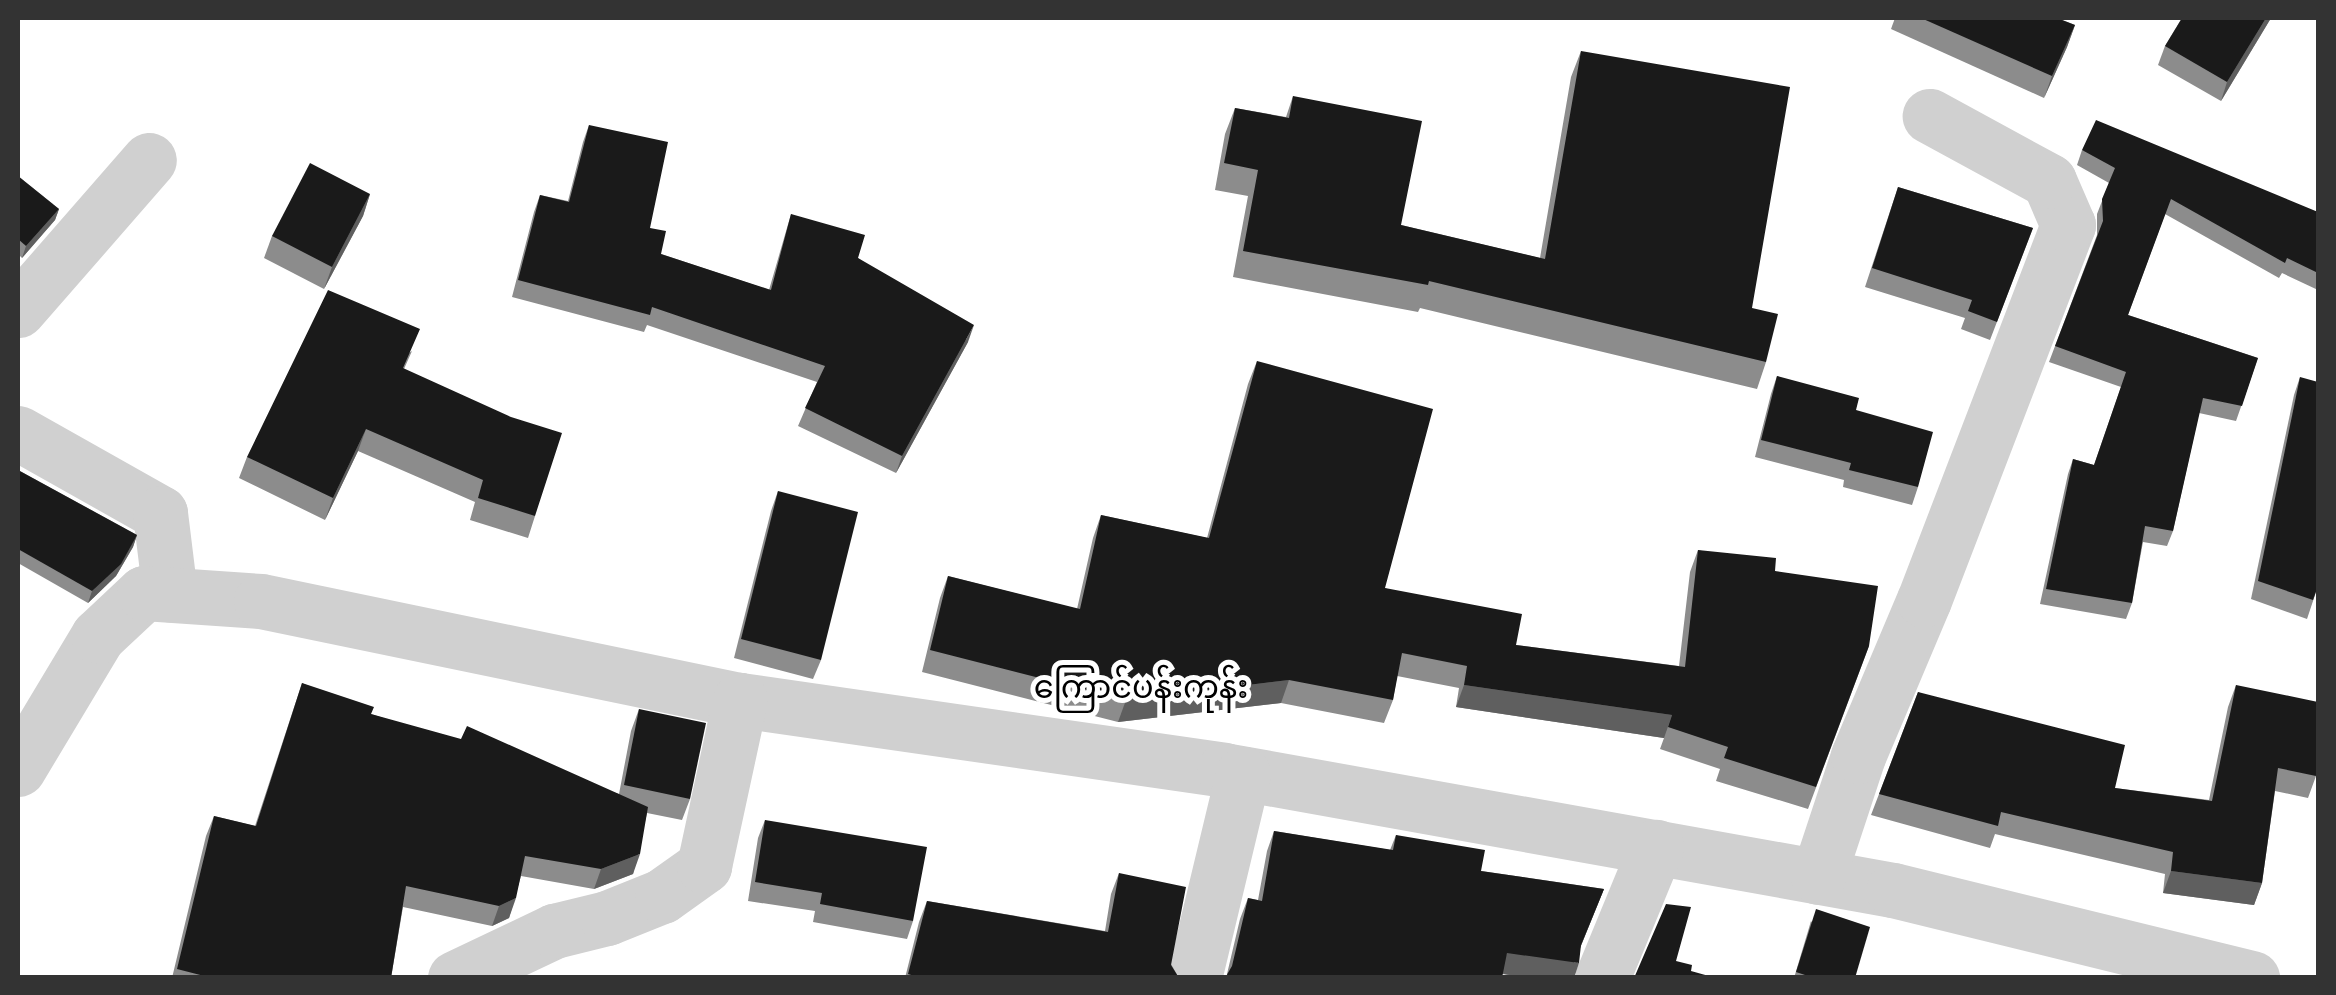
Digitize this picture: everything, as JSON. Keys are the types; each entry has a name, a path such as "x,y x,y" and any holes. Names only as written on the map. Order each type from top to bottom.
{"street":[{"path":"1818,877 1858,756 1924,600 2068,225 2049,181 1930,116"},
{"path":"18,310 149,160"},
{"path":"18,432 160,513 170,594"},
{"path":"18,769 98,636 144,593 261,601 740,700 1243,774 1893,890 2252,978"},
{"path":"455,978 554,931 607,918 662,896 704,866 740,700"},
{"path":"1194,978 1243,774"},
{"path":"1602,978 1656,848"}],"building":[{"path":"1921,18 2057,18 2075,25 2052,76"},
{"path":"2182,18 2266,18 2227,82 2165,46"},
{"path":"1581,51 1790,87 1752,308 1778,314 1766,362 1429,281 1428,285 1243,251 1258,170 1224,163 1235,108 1289,118 1293,96 1422,121 1401,225 1545,259"},
{"path":"2096,120 2318,212 2318,273 2287,258 2285,263 2171,199 2128,315 2258,358 2242,406 2203,398 2173,531 2145,526 2132,603 2046,589 2073,459 2094,465 2126,372 2055,346 2103,221 2102,199 2115,168 2082,150"},
{"path":"589,125 668,142 650,228 666,231 661,254 771,290 791,214 865,235 858,258 974,325 902,456 805,408 825,366 652,307 650,315 518,280 540,195 569,202"},
{"path":"310,163 370,194 332,267 272,236"},
{"path":"18,176 59,209 26,246 18,239"},
{"path":"1898,187 2033,228 1997,322 1968,311 1972,300 1872,268"},
{"path":"328,290 420,329 403,368 511,417 562,433 535,516 478,498 483,480 366,429 333,498 247,457"},
{"path":"1257,361 1433,409 1385,588 1522,614 1516,645 1685,667 1698,550 1776,558 1775,571 1878,586 1869,646 1816,787 1724,758 1728,747 1668,727 1672,715 1464,685 1467,666 1402,653 1393,700 1289,680 1126,700 930,650 948,576 1080,609 1101,515 1209,538"},
{"path":"1777,376 1859,398 1856,410 1933,432 1918,487 1849,470 1851,463 1761,440"},
{"path":"2300,377 2318,382 2318,586 2313,600 2258,581"},
{"path":"18,470 137,535 121,564 92,591 18,549"},
{"path":"778,491 858,512 821,660 741,639"},
{"path":"302,683 374,707 371,714 461,739 467,726 648,807 640,854 601,869 525,856 516,898 499,906 406,886 391,978 212,978 177,969 214,816 256,826"},
{"path":"2236,685 2318,702 2316,776 2278,768 2262,883 2171,871 2173,852 2001,812 1998,826 1879,794 1918,692 2125,745 2115,788 2212,801"},
{"path":"639,709 706,723 690,799 624,785"},
{"path":"765,820 927,847 913,921 820,904 822,893 755,882"},
{"path":"1274,831 1393,850 1396,835 1485,850 1481,871 1604,889 1581,945 1579,963 1507,953 1502,978 1225,978 1232,966 1248,898 1262,901"},
{"path":"1119,873 1186,887 1171,965 1179,978 921,978 908,974 927,901 1108,932"},
{"path":"1666,904 1691,907 1676,961 1692,965 1691,971 1716,978 1634,978"},
{"path":"1816,909 1870,927 1855,978 1814,978 1796,972"}],"district":[{"name":"ကြောင်ပန်းကုန်း","path":"1141,687"}]}
